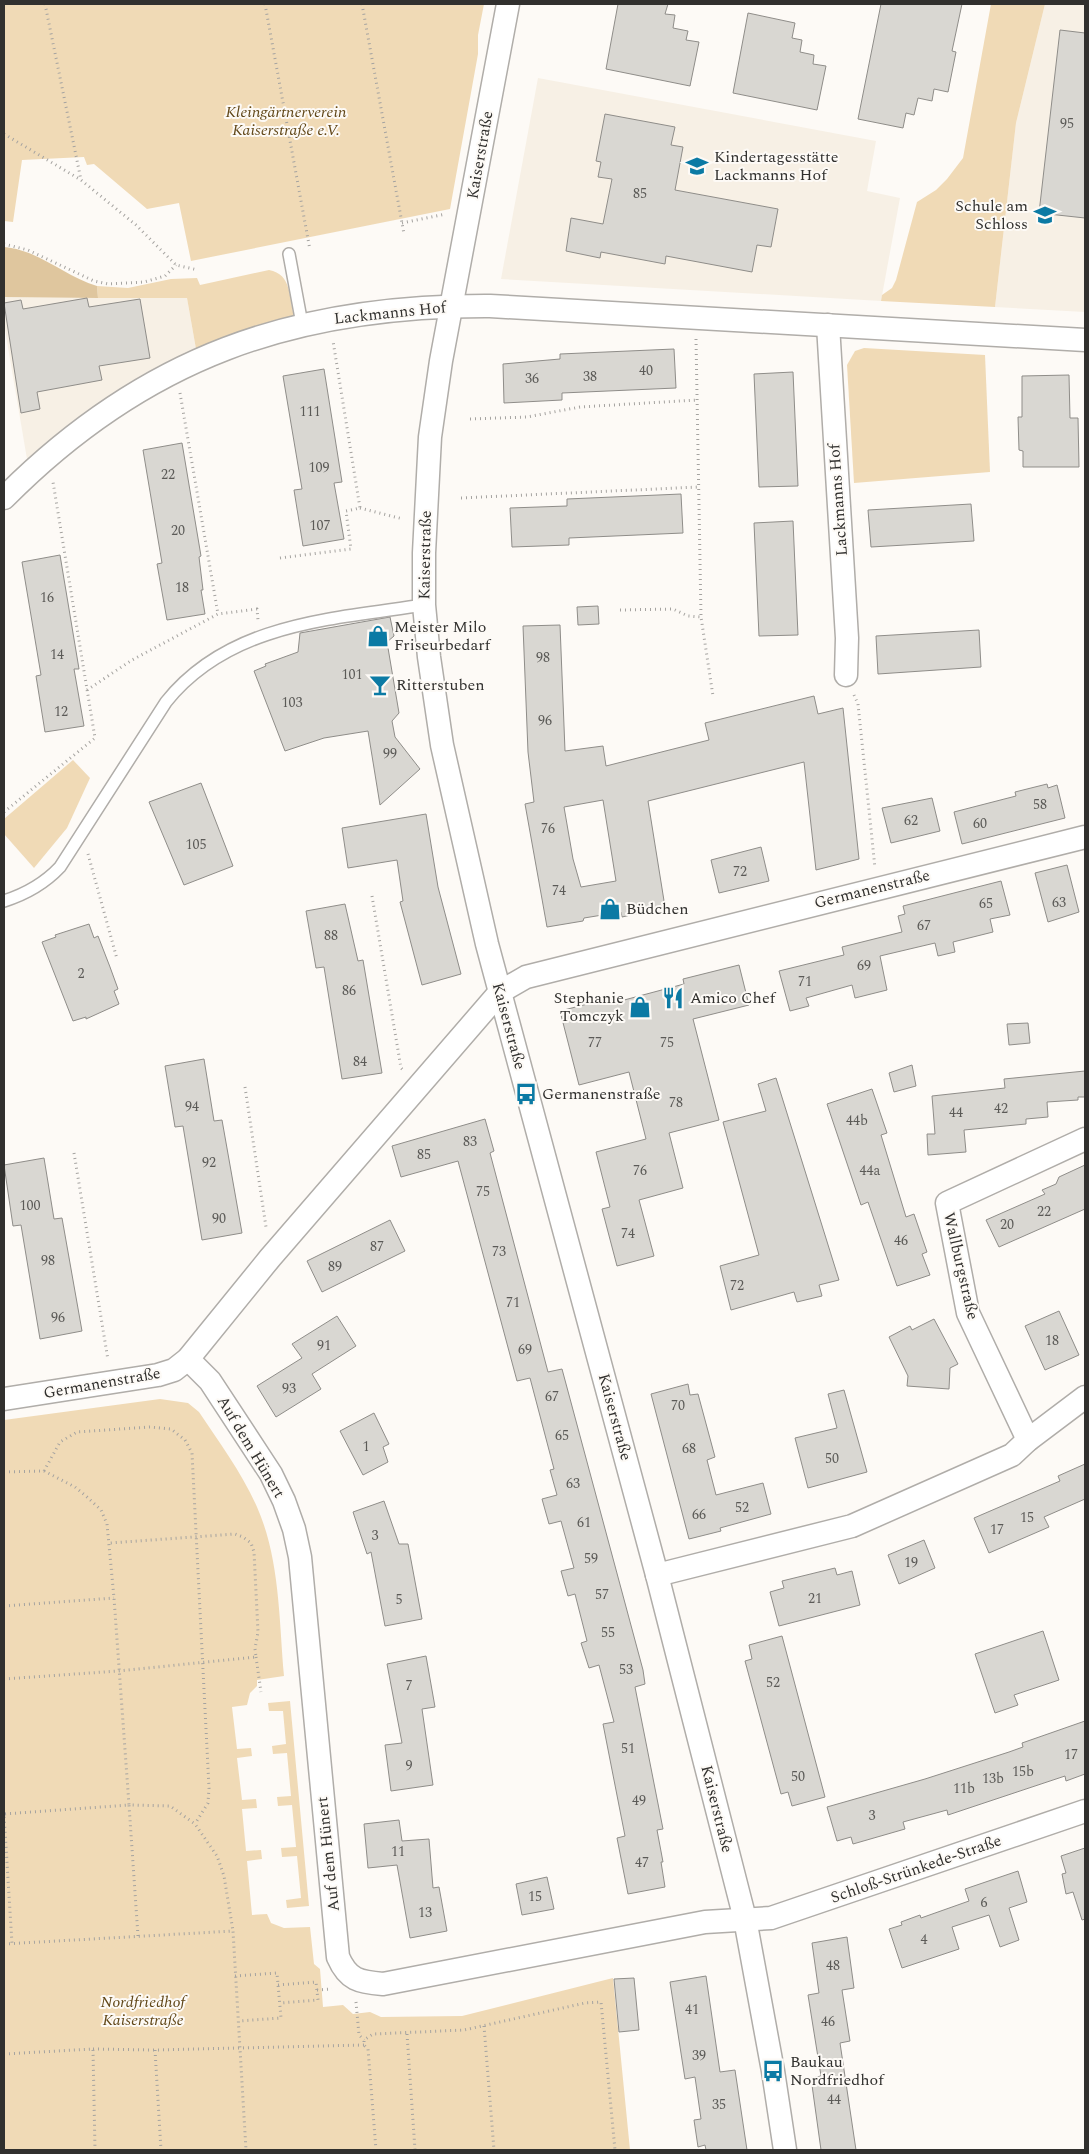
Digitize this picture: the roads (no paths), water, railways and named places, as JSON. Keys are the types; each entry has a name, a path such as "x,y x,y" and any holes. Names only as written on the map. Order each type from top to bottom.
{"street":[{"name":"Kaiserstraße","path":"508,4 441,361 430,437 425,519 424,605 429,657 442,745 500,992 657,1575 745,1919 773,2071 785,2150"},
{"name":"Lackmanns Hof","path":"4,498 49,454 100,414 128,396 172,372 234,346 302,324 329,318 387,310 490,306 1085,340"},
{"name":"Lackmanns Hof","path":"828,325 847,638 846,675"},
{"name":"Germanenstraße","path":"4,1399 158,1375 174,1370 188,1358 270,1258 500,992 526,976 1085,837"},
{"name":"Wallburgstraße","path":"1028,1440 968,1313 947,1203 1085,1139"},
{"name":"Auf dem Hünert","path":"188,1358 210,1382 271,1474 284,1501 294,1530 300,1557 338,1956 343,1967 352,1977 363,1982 383,1984 705,1922 745,1919"},
{"path":"657,1575 852,1526 1012,1455 1028,1440 1085,1397"},
{"name":"Schloß-Strünkede-Straße","path":"745,1919 771,1918 1085,1811"}],"lane":[{"path":"290,254 302,324"},
{"path":"4,901 34,889 60,867 166,702 176,689 199,670 260,635 294,625 424,605"}],"place":[{"name":"Kindertagesstätte Lackmanns Hof","path":"697,166"},
{"name":"Schule am Schloss","path":"1045,215"},
{"name":"Meister Milo Friseurbedarf","path":"378,636"},
{"name":"Ritterstuben","path":"380,685"},
{"name":"Büdchen","path":"610,909"},
{"name":"Amico Chef","path":"673,998"},
{"name":"Stephanie Tomczyk","path":"640,1007"},
{"name":"Germanenstraße","path":"526,1094"},
{"name":"Baukau Nordfriedhof","path":"773,2071"}],"park label":[{"name":"Kleingärtnerverein Kaiserstraße e.V.","path":"286,121"},
{"name":"Nordfriedhof Kaiserstraße","path":"143,2011"}]}
